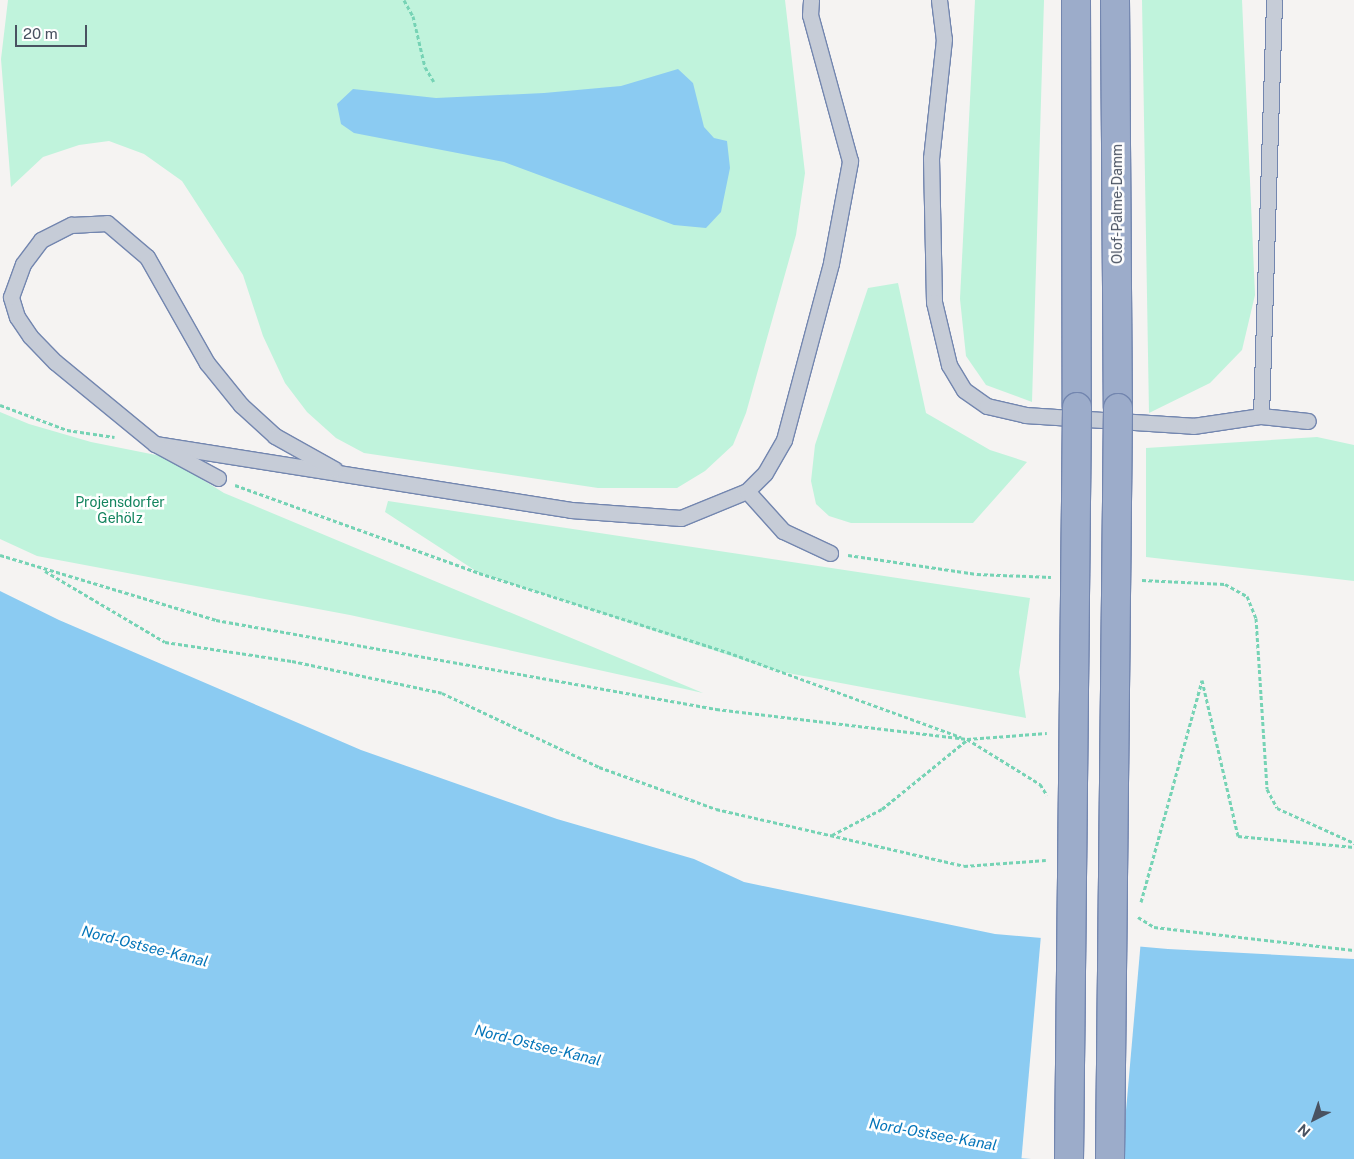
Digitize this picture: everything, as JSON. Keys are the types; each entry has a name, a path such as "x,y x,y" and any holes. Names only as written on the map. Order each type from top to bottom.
{"highway":[{"path":"1069,1159 1077,407 1076,0"},
{"name":"Olof-Palme-Damm","path":"1110,1159 1118,408 1115,0"}],"lane":[{"path":"155,444 571,510 681,518 747,491 765,473 784,440 831,263 850,161 810,15 811,0"},
{"path":"939,0 944,39 931,158 934,302 949,365 964,390 987,406 1025,415 1193,426 1262,416 1308,421"},
{"path":"1262,416 1274,0"},
{"path":"218,478 155,444 55,362 16,317 10,297 23,264 42,240 70,225 107,223 147,257 207,363 241,406 276,436 342,473"},
{"path":"747,491 783,531 830,553"}],"path":[{"path":"404,0 413,16 425,67 434,82"},
{"path":"0,405 68,430 116,438"},
{"path":"218,478 464,568 727,652 967,739"},
{"path":"0,554 41,569 216,620 716,709 967,739 1051,732"},
{"path":"41,569 165,642 292,661 442,693 599,767 716,809 964,866 1039,862 1055,857"},
{"path":"1136,916 1202,680 1238,836 1354,845"},
{"path":"831,836 882,809 967,739"},
{"path":"1278,808 1354,845"},
{"path":"1135,897 1136,916"},
{"path":"1136,916 1154,927 1354,950"}],"green space":[{"path":"8,0 785,0 805,173 796,235 746,413 733,445 705,471 677,488 598,488 364,453 336,438 307,412 285,383 263,336 243,275 182,181 144,154 109,141 79,145 43,157 11,187 1,59"},
{"path":"975,0 1044,0 1032,402 986,385 966,356 960,299"},
{"path":"1142,0 1242,0 1255,295 1242,350 1210,383 1149,413"},
{"path":"898,283 926,413 990,450 1027,462 973,523 851,523 829,516 816,504 811,481 815,445 868,288"},
{"name":"Projensdorfer Gehölz","path":"0,412 29,424 91,442 166,457 224,493 703,693 350,615 37,556 0,539"},
{"path":"1317,437 1354,445 1354,581 1146,557 1146,448"},
{"path":"388,501 1030,598 1019,672 1026,718 777,671 479,573 385,512"}],"water":[{"path":"678,69 693,83 704,127 714,138 727,141 730,168 721,212 706,228 674,225 504,162 354,133 341,124 337,104 353,89 436,98 544,93 621,86"},
{"name":"Nord-Ostsee-Kanal","path":"0,591 59,620 361,750 557,819 694,859 744,882 995,934 1168,949 1354,959 1354,1159 0,1159"}],"pier":[{"path":"1041,935 1141,944 1122,1159 1021,1158"}]}
